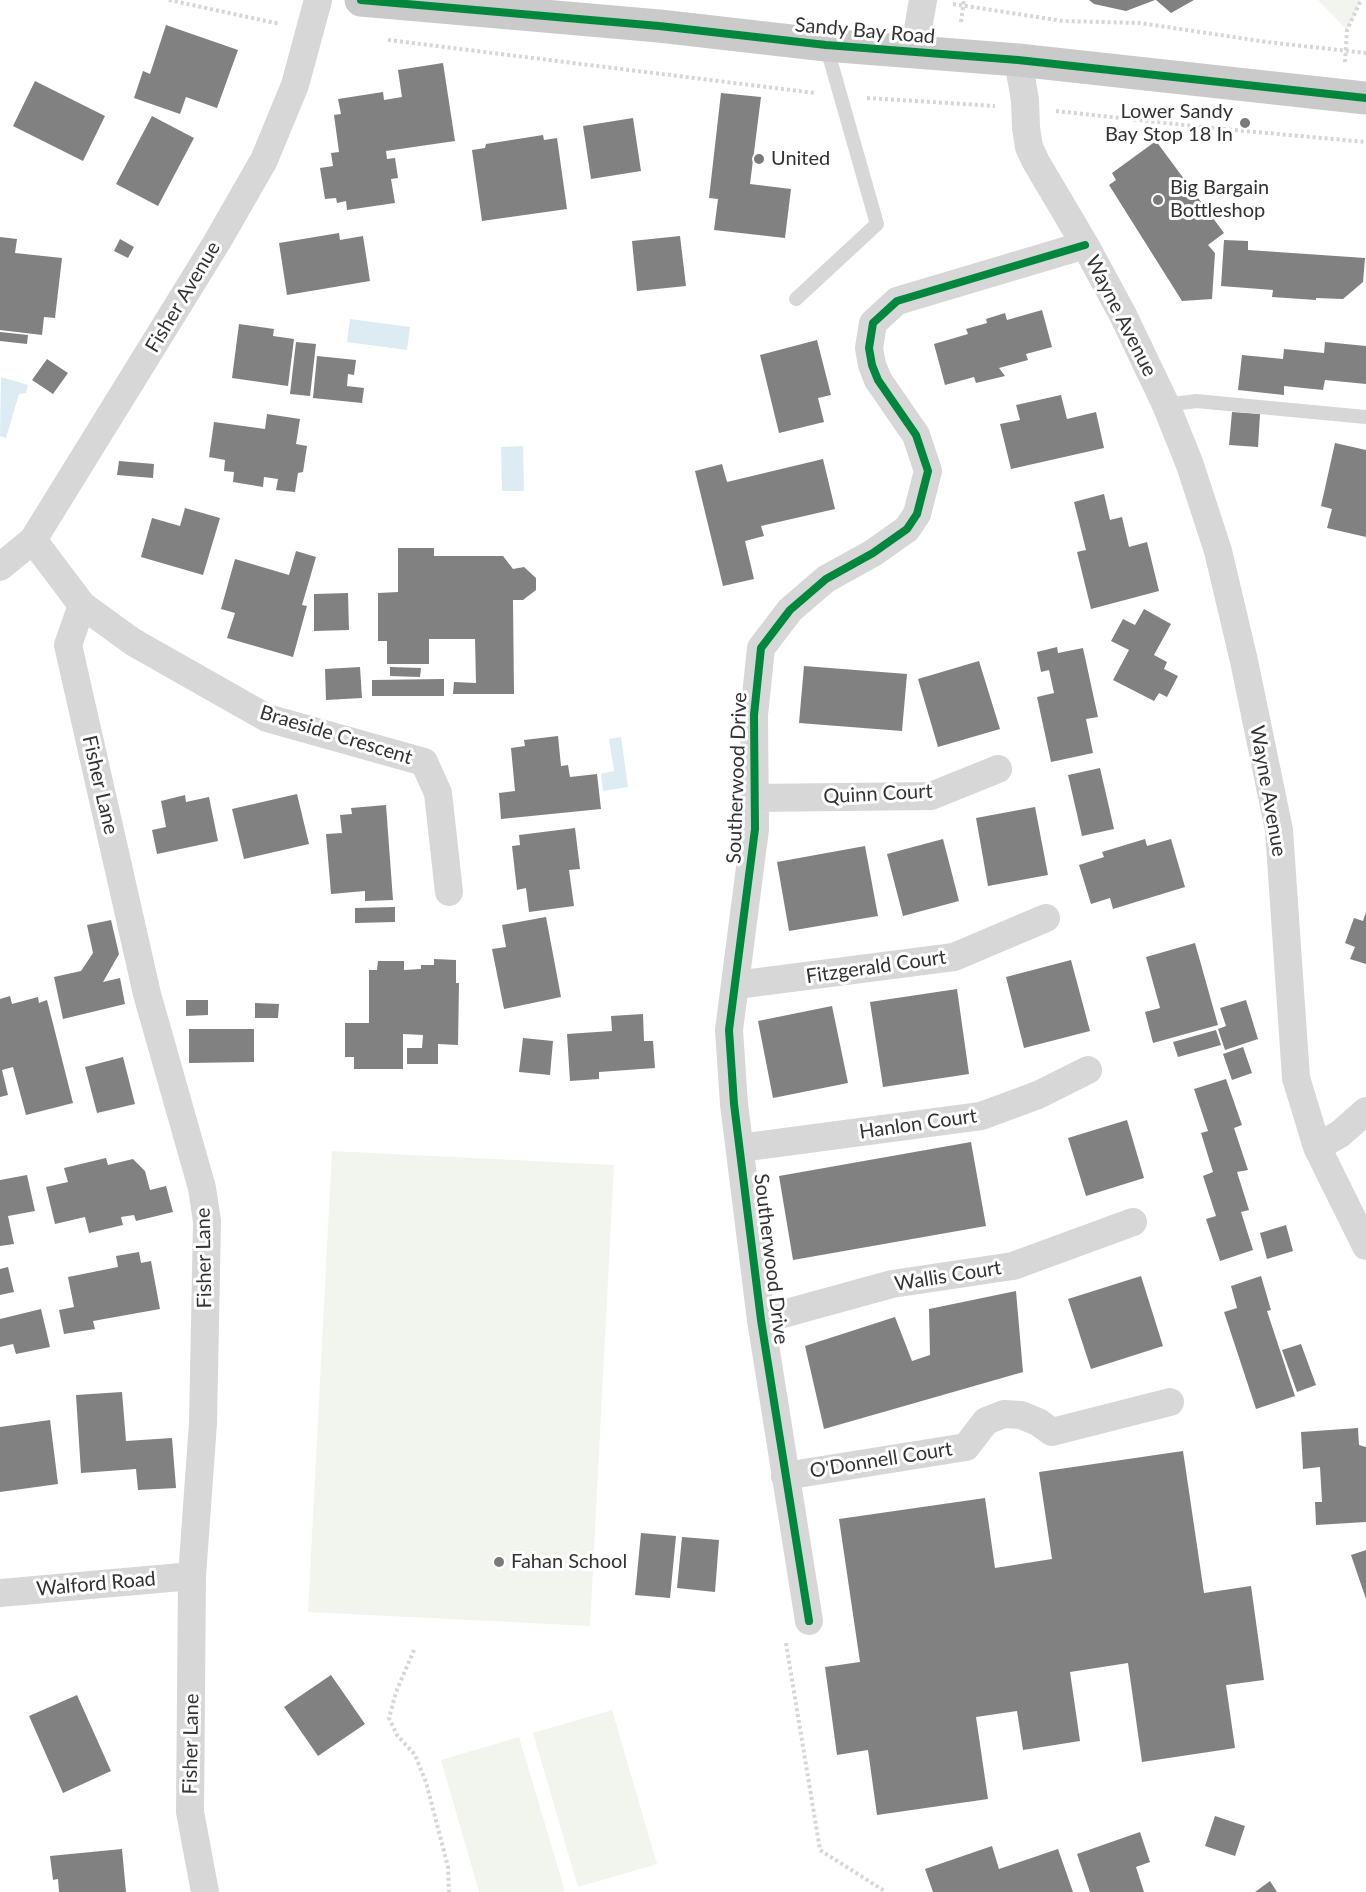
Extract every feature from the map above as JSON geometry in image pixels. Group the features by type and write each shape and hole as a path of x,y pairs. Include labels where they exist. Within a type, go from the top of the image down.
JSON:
{"main road":[{"name":"Sandy Bay Road","path":"361,0 410,2 659,26 826,45 1018,60 1354,97"}],"street":[{"name":"Fisher Avenue","path":"0,567 33,540 264,160 295,85 318,0"},
{"path":"914,52 934,2"},
{"name":"Wayne Avenue","path":"1018,60 1029,147 1123,315 1166,405 1190,465 1218,551 1244,661 1279,830 1296,1078 1317,1147 1366,1246"},
{"name":"Southerwood Drive","path":"797,1628 785,1476 761,1320 734,1104 729,1030 755,829 754,715 760,648 790,610 826,579 873,554 908,529 917,514 924,494 928,471 916,435 878,380 872,365 869,348 873,322 897,301 1085,245"},
{"name":"Braeside Crescent","path":"33,540 82,605 133,642 267,718 424,762 438,792 449,892"},
{"name":"Fisher Lane","path":"82,605 68,645 147,994 202,1188 207,1221 203,1423 192,1576 190,1812 206,1892"},
{"name":"Quinn Court","path":"754,798 930,796 998,769"},
{"name":"Fitzgerald Court","path":"736,985 954,957 1046,918"},
{"name":"Hanlon Court","path":"740,1148 981,1116 1038,1095 1088,1070"},
{"path":"1317,1147 1340,1134 1366,1112"},
{"name":"Wallis Court","path":"761,1320 892,1284 1013,1266 1133,1222"},
{"name":"O'Donnell Court","path":"785,1476 966,1447 986,1421 1004,1414 1021,1415 1038,1422 1052,1432 1170,1402"},
{"name":"Walford Road","path":"0,1593 192,1576"}],"lane":[{"path":"796,299 877,224 826,45"},
{"path":"1166,405 1196,401 1366,417"}],"path":[{"path":"169,0 310,30"},
{"path":"1354,97 1346,50 1347,30 1361,0"},
{"path":"934,2 1063,21 1140,23 1267,42 1366,53"},
{"path":"380,39 841,96 1025,108 1366,142"},
{"path":"797,1628 820,1850 886,1892"},
{"path":"414,1650 396,1692 389,1718 398,1735 415,1755 426,1782 448,1867 449,1892"}],"shaded area":[{"path":"1318,0 1361,0 1347,30"},
{"path":"350,319 410,327 407,350 347,342"},
{"path":"1,377 28,385 26,393 19,394 6,438 0,436"},
{"path":"523,446 524,491 502,491 501,447"},
{"path":"621,737 628,787 603,791 601,774 614,771 609,739"},
{"path":"332,1151 614,1165 590,1626 308,1612"},
{"path":"612,1710 657,1864 578,1887 533,1733"},
{"path":"519,1737 565,1891 479,1892 441,1760"}],"building":[{"path":"1089,0 1155,0 1126,11 1094,4"},
{"path":"1156,0 1194,0 1171,13"},
{"path":"166,25 238,50 217,108 186,97 180,114 134,98 143,71 150,74"},
{"path":"443,63 455,141 386,151 387,159 395,158 398,178 391,179 395,203 347,210 346,201 337,203 336,198 325,199 320,168 333,166 331,153 339,152 334,115 341,114 338,99 383,92 384,100 402,97 398,70"},
{"path":"35,81 105,116 83,161 13,126"},
{"path":"721,93 761,97 750,184 791,189 785,238 714,230 718,199 709,198"},
{"path":"152,116 194,138 158,206 116,184"},
{"path":"633,118 641,171 591,179 583,126"},
{"path":"543,135 544,140 557,138 567,209 482,221 472,150 485,148 486,144"},
{"path":"1156,141 1224,233 1208,245 1215,253 1212,299 1182,301 1109,185 1116,180 1112,173"},
{"path":"339,233 340,240 363,236 370,281 287,295 279,243"},
{"path":"680,236 686,286 637,291 632,241"},
{"path":"0,237 17,239 15,253 62,258 55,318 44,317 42,335 0,330"},
{"path":"120,239 134,247 128,258 114,251"},
{"path":"1224,240 1248,241 1248,250 1365,258 1363,282 1343,299 1316,298 1316,300 1272,297 1273,290 1221,286"},
{"path":"1042,310 1052,347 1026,354 1028,360 999,368 1005,376 976,383 974,377 945,385 934,344 968,334 966,329 987,323 986,319 1005,313 1007,320"},
{"path":"239,324 274,329 273,336 294,339 288,386 232,378"},
{"path":"0,332 28,335 27,344 0,341"},
{"path":"817,340 831,395 818,398 824,422 779,433 760,355"},
{"path":"296,342 316,344 310,396 290,394"},
{"path":"1325,342 1366,346 1366,384 1325,380 1323,390 1284,386 1284,395 1238,390 1242,355 1283,359 1284,349 1324,353"},
{"path":"317,356 356,360 354,375 348,374 347,386 364,388 362,403 313,398"},
{"path":"47,359 68,373 53,394 32,380"},
{"path":"1061,395 1067,419 1096,412 1104,448 1011,469 1000,424 1020,420 1016,405"},
{"path":"1232,412 1260,414 1258,447 1229,445"},
{"path":"267,414 300,419 296,444 307,446 303,472 298,473 295,492 276,490 278,479 264,477 263,487 233,482 234,472 224,471 225,460 209,457 214,422 265,429"},
{"path":"1335,443 1366,450 1366,537 1327,528 1332,509 1321,506"},
{"path":"823,459 835,509 761,526 764,536 745,541 754,579 723,586 695,471 722,464 727,482"},
{"path":"119,461 154,464 153,478 117,475"},
{"path":"1104,494 1110,520 1122,517 1129,547 1147,542 1159,591 1091,609 1077,552 1086,550 1074,502"},
{"path":"185,508 220,518 203,575 141,557 152,518 180,526"},
{"path":"398,548 434,548 434,556 503,556 513,569 524,567 536,578 536,590 523,600 513,600 514,694 453,694 454,682 476,683 475,639 429,639 429,664 387,664 387,641 378,641 378,593 398,592"},
{"path":"296,551 316,557 302,605 307,606 293,657 227,638 235,613 221,609 235,559 289,575"},
{"path":"348,593 349,630 314,631 314,594"},
{"path":"1144,609 1171,624 1154,655 1167,662 1164,669 1178,676 1167,697 1159,693 1154,701 1113,680 1129,650 1111,641 1123,619 1135,625"},
{"path":"1057,647 1058,653 1083,648 1098,717 1086,719 1093,753 1051,762 1037,697 1054,693 1049,670 1041,672 1037,652"},
{"path":"979,661 1000,729 938,747 918,679"},
{"path":"804,666 907,674 902,731 799,723"},
{"path":"360,667 362,698 326,700 325,669"},
{"path":"390,667 421,668 420,677 390,676"},
{"path":"444,679 444,696 372,696 372,680"},
{"path":"558,736 561,766 568,765 570,777 597,774 601,809 501,819 499,793 515,791 511,748 525,746 524,740"},
{"path":"1100,768 1114,829 1082,836 1068,775"},
{"path":"297,794 309,844 244,859 232,809"},
{"path":"185,795 186,802 209,797 218,841 157,854 152,830 166,827 161,801"},
{"path":"386,805 393,900 365,901 365,891 331,894 326,834 342,833 340,815 352,814 351,808"},
{"path":"1035,807 1048,875 988,886 976,818"},
{"path":"575,828 580,869 569,870 574,906 529,912 526,888 517,890 512,846 520,845 519,835"},
{"path":"943,839 959,901 903,916 887,854"},
{"path":"1145,839 1147,846 1171,839 1185,887 1113,909 1110,898 1091,904 1079,865 1104,857 1102,852"},
{"path":"865,846 878,916 789,931 777,862"},
{"path":"395,907 395,922 355,923 355,908"},
{"path":"1366,912 1366,964 1350,959 1355,947 1345,943 1354,918 1363,921"},
{"path":"546,917 561,997 504,1009 492,949 506,947 502,925"},
{"path":"111,920 119,954 103,982 120,978 125,1004 63,1019 54,977 81,971 93,953 87,925"},
{"path":"1195,943 1218,1025 1153,1043 1145,1012 1160,1008 1146,957"},
{"path":"434,959 456,960 456,983 459,983 458,1045 438,1044 438,1064 407,1064 407,1048 422,1048 423,1035 403,1034 403,1069 354,1069 354,1057 345,1057 345,1023 369,1023 369,970 377,970 378,961 404,961 404,970 421,969 421,965 434,965"},
{"path":"1071,960 1090,1031 1024,1048 1006,977"},
{"path":"957,989 969,1074 883,1087 870,1002"},
{"path":"10,996 12,1004 38,997 39,1003 47,1000 73,1103 26,1115 13,1067 2,1070 8,1095 0,1097 0,999"},
{"path":"186,1000 208,1000 208,1015 186,1016"},
{"path":"1246,1000 1258,1039 1225,1050 1218,1029 1226,1026 1220,1008"},
{"path":"255,1003 279,1004 278,1018 255,1018"},
{"path":"832,1006 848,1083 773,1098 758,1021"},
{"path":"643,1014 644,1041 653,1041 655,1068 599,1072 599,1079 570,1081 567,1034 612,1031 611,1016"},
{"path":"189,1029 254,1029 254,1062 189,1063"},
{"path":"1216,1030 1221,1045 1178,1057 1173,1042"},
{"path":"523,1038 553,1041 550,1075 519,1072"},
{"path":"1243,1047 1252,1073 1232,1080 1223,1054"},
{"path":"123,1057 135,1104 97,1113 85,1067"},
{"path":"1226,1079 1242,1125 1234,1128 1248,1170 1237,1172 1249,1210 1241,1212 1253,1250 1220,1261 1206,1219 1216,1216 1203,1176 1213,1172 1201,1133 1208,1131 1194,1089"},
{"path":"1127,1120 1144,1178 1086,1196 1068,1138"},
{"path":"971,1142 986,1226 793,1260 779,1176"},
{"path":"106,1158 108,1165 133,1159 145,1171 150,1190 166,1186 173,1212 136,1221 134,1215 121,1217 123,1225 89,1233 85,1217 55,1224 46,1187 68,1182 64,1168"},
{"path":"27,1175 35,1211 8,1216 14,1244 0,1246 0,1180"},
{"path":"1286,1225 1293,1251 1267,1259 1260,1233"},
{"path":"139,1252 141,1263 151,1261 160,1309 93,1321 95,1329 64,1334 59,1310 74,1307 68,1277 118,1267 116,1256"},
{"path":"8,1267 14,1292 0,1295 0,1269"},
{"path":"1141,1276 1163,1346 1091,1369 1068,1299"},
{"path":"1261,1276 1271,1310 1267,1311 1295,1396 1256,1409 1224,1312 1237,1308 1231,1286"},
{"path":"1016,1291 1023,1372 824,1429 805,1346 895,1317 912,1361 930,1355 929,1309"},
{"path":"41,1309 50,1347 16,1354 13,1344 0,1347 0,1319"},
{"path":"1301,1344 1316,1385 1297,1392 1282,1350"},
{"path":"122,1392 126,1441 172,1438 176,1488 138,1490 136,1469 81,1473 76,1395"},
{"path":"50,1420 58,1484 0,1492 0,1427"},
{"path":"1358,1428 1359,1445 1366,1447 1366,1522 1316,1525 1315,1502 1322,1502 1320,1467 1303,1469 1301,1432"},
{"path":"1183,1451 1204,1593 1251,1586 1264,1680 1226,1685 1235,1748 1142,1762 1128,1663 1070,1672 1080,1741 1023,1750 1017,1711 976,1717 988,1799 877,1815 868,1750 837,1755 825,1667 860,1662 839,1519 985,1498 995,1568 1052,1559 1039,1472"},
{"path":"641,1533 676,1536 670,1598 635,1595"},
{"path":"682,1537 719,1540 715,1592 677,1588"},
{"path":"1366,1550 1366,1599 1351,1555"},
{"path":"331,1675 365,1724 318,1756 284,1707"},
{"path":"77,1695 111,1771 63,1793 29,1716"},
{"path":"1215,1816 1245,1826 1235,1856 1205,1846"},
{"path":"1140,1832 1150,1862 1136,1867 1144,1892 1090,1892 1077,1854"},
{"path":"992,1846 999,1869 1058,1849 1073,1892 933,1892 925,1869"},
{"path":"122,1849 126,1892 59,1892 58,1879 53,1880 50,1856"},
{"path":"1270,1881 1277,1892 1255,1892"}],"cycle path":[{"path":"361,0 659,26 826,45 1018,60 1366,98"},
{"path":"809,1621 761,1320 734,1104 729,1030 755,829 754,715 761,648 790,610 826,579 873,553 907,529 917,514 928,471 916,435 878,380 872,365 869,348 873,323 897,301 1085,245"}],"place":[{"name":"Lower Sandy Bay Stop 18 In","path":"1245,123"},
{"name":"United","path":"759,159"},
{"name":"Big Bargain Bottleshop","path":"1158,200"},
{"name":"Fahan School","path":"499,1562"}]}
